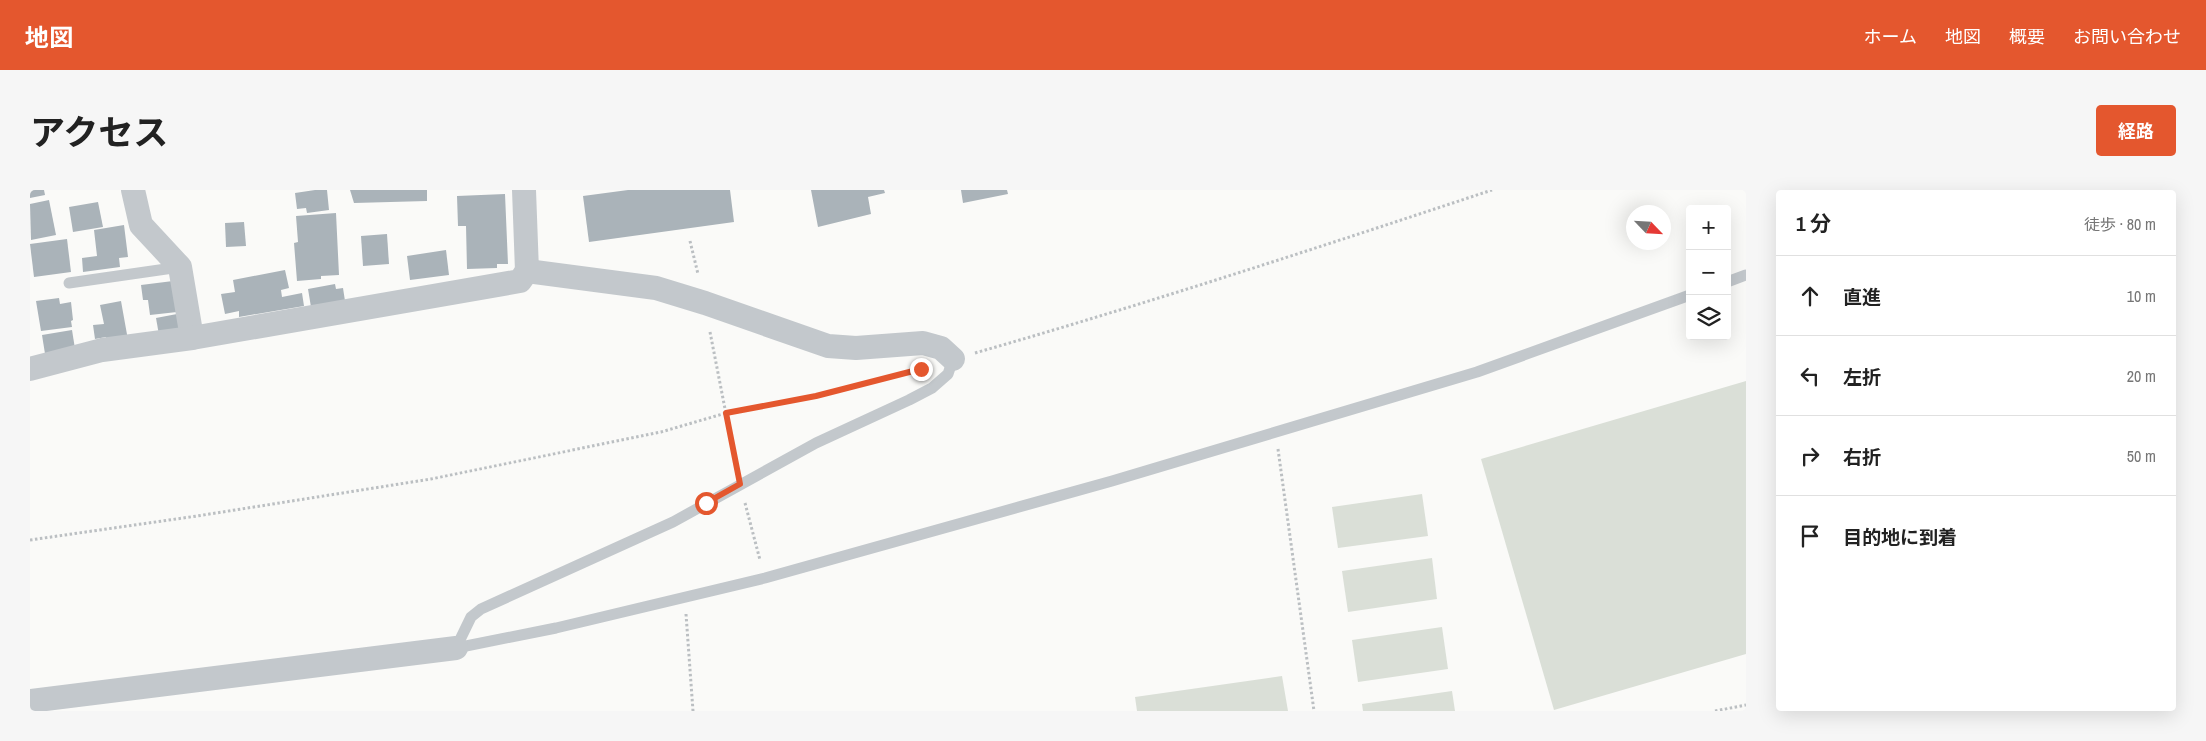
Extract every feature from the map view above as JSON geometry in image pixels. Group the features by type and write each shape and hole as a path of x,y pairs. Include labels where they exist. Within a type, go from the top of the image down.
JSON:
{"street":[{"path":"133,190 141,224 180,267 192,338"},
{"path":"30,369 102,350 192,338 520,280 526,271 524,190"},
{"path":"526,271 656,288 828,346 856,348 923,343 941,348 953,359"},
{"path":"30,701 456,648"}],"lane":[{"path":"69,283 180,267"},
{"path":"1731,281 1746,275"},
{"path":"456,648 556,628 765,578 1276,433 1476,372 1686,296"},
{"path":"456,648 471,617 481,609 673,522 816,443 932,388 948,374 953,359"}],"path":[{"path":"30,540 197,516 431,478 661,432 726,413 825,394 889,379 1192,288 1347,239 1492,190"},
{"path":"690,241 705,303 740,484 765,578"},
{"path":"1276,433 1314,711"},
{"path":"685,598 693,711"},
{"path":"1716,711 1746,705"}],"shaded area":[{"path":"1746,381 1746,654 1554,710 1481,459"},
{"path":"1422,494 1428,536 1338,548 1332,507"},
{"path":"1432,558 1437,599 1348,612 1342,571"},
{"path":"1442,627 1448,669 1358,682 1352,640"},
{"path":"1282,676 1288,711 1137,711 1135,697"},
{"path":"1452,691 1455,711 1363,711 1362,704"}],"building":[{"path":"30,190 44,190 45,195 30,198"},
{"path":"327,190 329,210 307,213 306,208 297,209 295,193"},
{"path":"350,190 427,190 427,201 354,203"},
{"path":"628,190 730,190 734,222 589,242 583,196"},
{"path":"811,190 884,190 885,193 868,197 871,214 818,227"},
{"path":"961,190 1007,190 1008,194 963,203"},
{"path":"505,194 508,264 497,264 497,268 467,269 466,226 458,226 457,196"},
{"path":"49,200 56,235 31,240 30,204"},
{"path":"98,202 103,227 73,232 69,207"},
{"path":"336,213 339,275 321,276 321,279 297,281 294,243 298,242 296,216"},
{"path":"244,222 246,246 226,247 225,223"},
{"path":"124,225 128,257 119,258 120,267 83,272 82,258 97,256 94,230"},
{"path":"387,234 389,264 363,266 361,236"},
{"path":"67,239 71,272 34,277 30,244"},
{"path":"446,250 449,275 410,280 407,256"},
{"path":"285,270 289,288 281,290 282,297 302,293 304,306 239,317 239,311 225,314 221,294 235,292 233,280"},
{"path":"173,281 177,312 150,315 148,300 143,300 141,285"},
{"path":"335,284 336,289 343,288 345,301 311,307 308,289"},
{"path":"59,298 60,304 71,302 72,327 41,331 36,301"},
{"path":"121,301 128,340 107,343 106,337 95,339 93,325 104,324 100,305"},
{"path":"177,314 180,330 159,335 156,318"},
{"path":"72,330 76,355 46,360 42,335"}],"route":[{"path":"706,503 740,484 726,413 816,396 889,379 921,369"}]}
